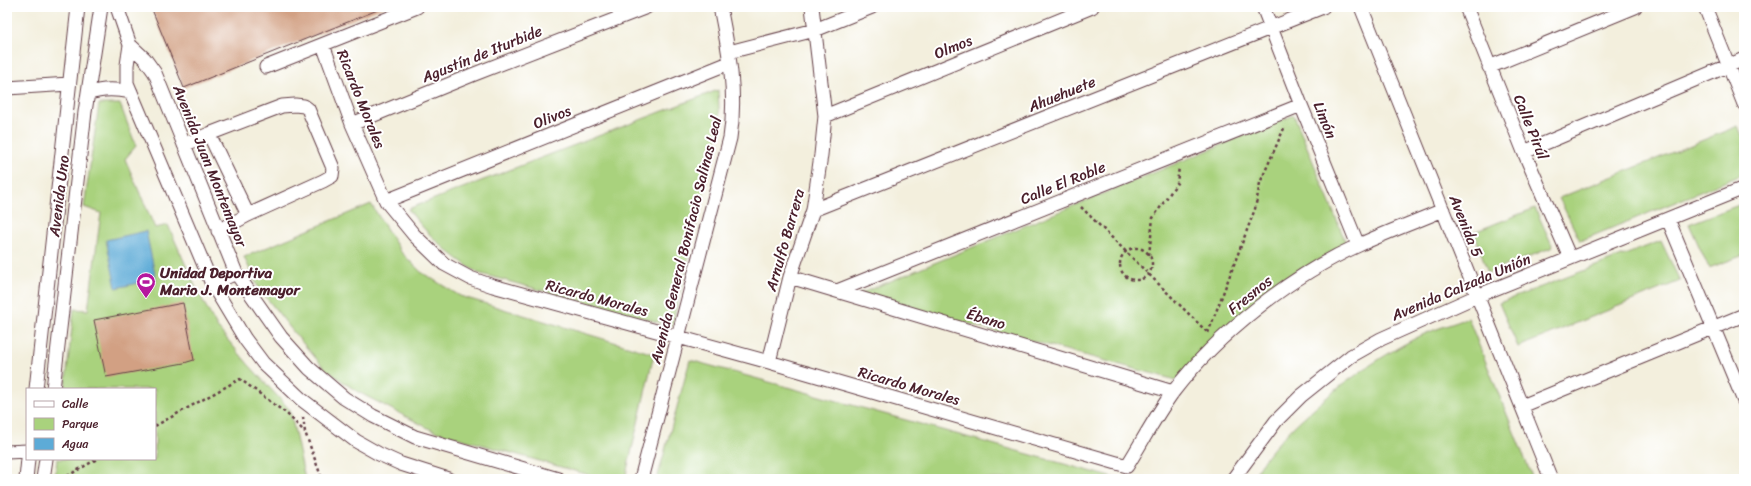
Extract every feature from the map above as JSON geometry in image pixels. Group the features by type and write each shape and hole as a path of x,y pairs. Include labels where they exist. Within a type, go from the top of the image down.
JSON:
{"street":[{"name":"Avenida Uno","path":"36,388 78,7"},
{"name":"Avenida Uno","path":"53,388 88,94 101,7"},
{"name":"Avenida Juan Montemayor","path":"118,7 130,45 127,65 127,83 130,92 212,284 245,339 263,363 301,398 356,441 401,464 448,479"},
{"path":"266,67 417,7"},
{"name":"Agustín de Iturbide","path":"352,124 472,75 648,7"},
{"name":"Avenida General Bonifacio Salinas Leal","path":"641,479 679,338 730,138 734,116 734,97 729,58 720,7"},
{"name":"Arnulfo Barrera","path":"769,362 790,277 813,210 825,116 816,30 812,7"},
{"name":"Olivos","path":"386,201 729,58 816,30 872,7"},
{"name":"Olmos","path":"825,116 1092,7"},
{"name":"Limón","path":"1263,7 1272,28 1297,106 1358,245"},
{"name":"Ahuehuete","path":"813,210 1323,7"},
{"name":"Avenida 5","path":"1361,7 1551,479"},
{"name":"Calle Pirúl","path":"1466,7 1524,152 1570,258"},
{"path":"1489,67 1635,7"},
{"path":"1705,7 1744,104"},
{"name":"Avenida Juan Montemayor","path":"130,45 155,73 236,273 291,348 324,382 344,398 373,416 415,438 518,474 558,479"},
{"name":"Ricardo Morales","path":"323,45 352,124 386,201 424,245 444,264 454,271 493,286 769,362 1127,466"},
{"path":"1524,152 1744,59"},
{"path":"7,88 69,84"},
{"path":"88,94 98,90 118,90 130,92"},
{"path":"184,145 282,106 304,106 308,109 333,168 332,176 323,181 248,215 218,231"},
{"name":"Calle El Roble","path":"837,291 1297,106"},
{"path":"209,134 248,215"},
{"name":"Avenida Calzada Unión","path":"1233,479 1276,421 1301,396 1351,356 1381,339 1477,296 1744,188"},
{"name":"Fresnos","path":"1127,466 1173,392 1200,361 1255,310 1287,286 1324,263 1358,245 1443,210"},
{"path":"1668,219 1744,401"},
{"path":"212,284 236,273"},
{"name":"Ébano","path":"790,277 1173,392"},
{"path":"1522,406 1744,315"},
{"path":"7,452 26,451"},
{"path":"26,479 28,460"},
{"path":"43,479 46,460"}],"path":[{"path":"1208,333 1255,209 1260,183 1297,106"},
{"path":"1149,255 1140,248 1134,248 1126,251 1121,258 1120,263 1123,274 1132,280 1138,281 1149,274 1152,265 1149,255 1153,218 1179,178 1178,154"},
{"path":"1071,197 1219,343"},
{"path":"156,425 240,379 287,414 305,432 322,479"},
{"path":"62,479 95,460"}],"green space":[{"path":"718,90 720,123 672,326 478,273 440,244 408,209"},
{"name":"Unidad Deportiva Mario J. Montemayor","path":"99,104 120,104 136,146 125,159 155,228 168,225 196,288 217,327 290,410 305,479 55,479 57,460 156,460 156,388 65,388 74,309 88,310 101,213 84,207"},
{"path":"1294,115 1346,243 1291,277 1176,380 859,294"},
{"path":"1738,126 1744,140 1744,174 1580,241 1559,198"},
{"path":"1744,203 1744,255 1709,268 1689,224"},
{"path":"371,204 401,252 421,272 460,296 654,354 625,479 603,479 434,431 358,392 326,370 258,287 244,257"},
{"path":"1535,208 1553,247 1488,273 1474,232"},
{"path":"1661,241 1680,281 1518,347 1499,303"},
{"path":"1468,318 1533,479 1252,479 1265,459 1299,421 1338,388 1381,358 1422,335"},
{"path":"690,360 1118,479 657,479"}],"water":[{"path":"146,231 156,279 116,288 106,240"}],"building":[{"path":"151,7 385,7 184,88"},
{"path":"183,303 194,360 106,377 94,320"}],"place":[{"name":"Unidad Deportiva Mario J. Montemayor","path":"146,299"}]}
